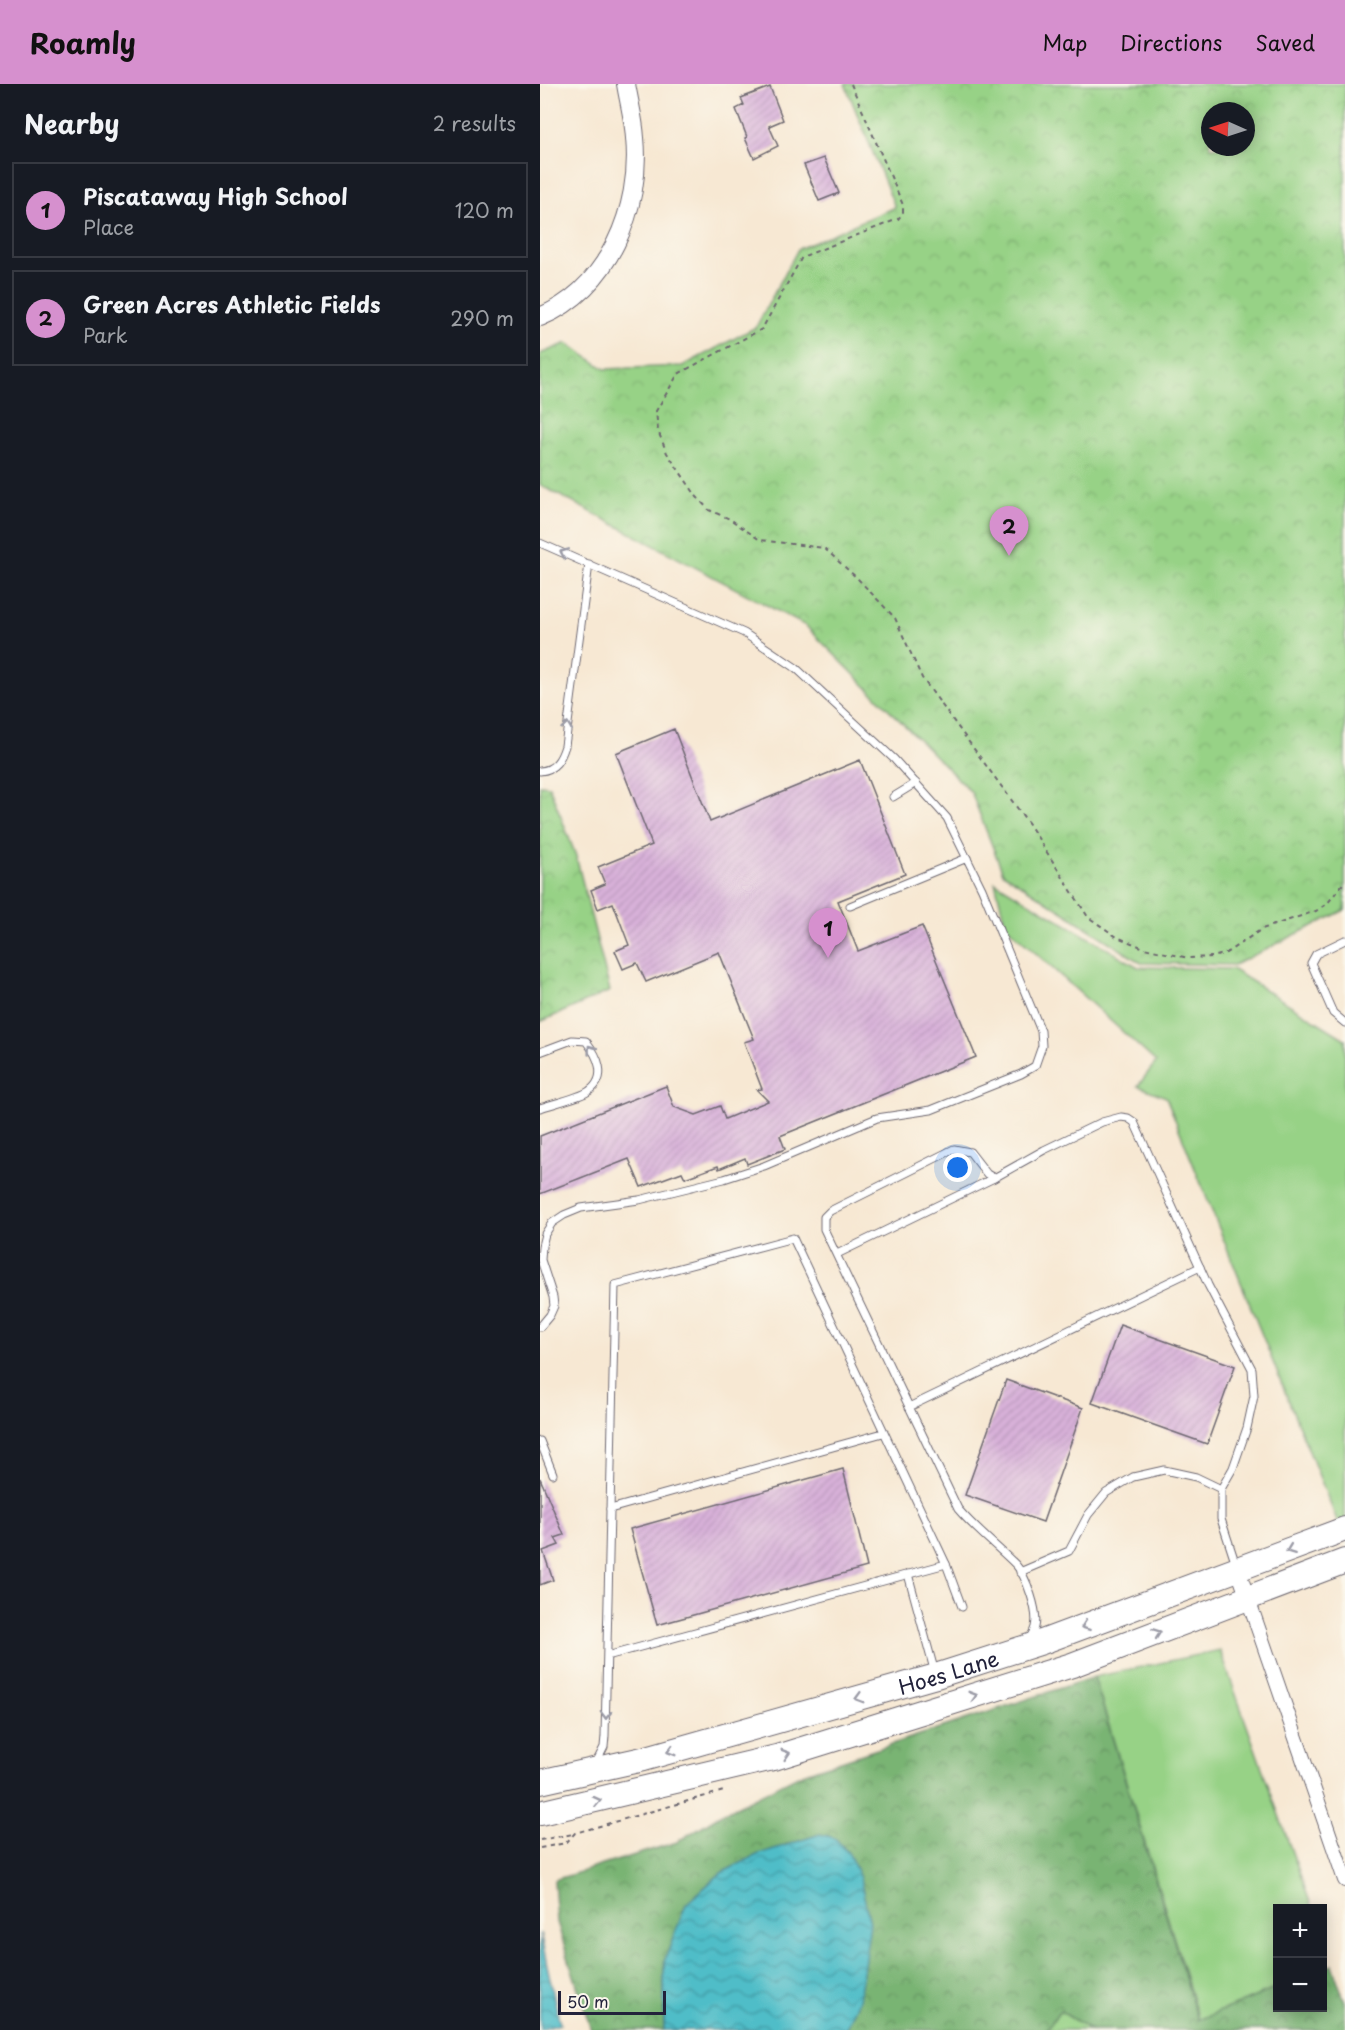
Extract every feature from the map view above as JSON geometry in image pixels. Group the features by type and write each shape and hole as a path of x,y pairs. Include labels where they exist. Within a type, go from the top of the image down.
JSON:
{"highway":[{"name":"Hoes Lane","path":"540,1782 643,1759 936,1676 1024,1648 1345,1529"},
{"name":"Hoes Lane","path":"540,1813 777,1757 1072,1665 1345,1562"}],"street":[{"path":"540,317 566,303 584,288 611,252 622,228 631,201 636,139 626,84"},
{"path":"1238,1570 1345,1880"}],"lane":[{"path":"540,543 744,633 796,668 894,759 947,818 982,889 1041,1031 1041,1046 1035,1066 1021,1074 931,1110 877,1118 764,1166 724,1179 639,1200 581,1208 564,1215 552,1223 545,1234 542,1246 541,1260 554,1306 550,1316 540,1327"},
{"path":"540,771 551,769 557,763 562,757 565,746 589,564"},
{"path":"893,797 916,783"},
{"path":"850,906 967,858"},
{"path":"1345,940 1316,954 1311,963 1333,1013 1345,1023"},
{"path":"540,1052 572,1040 586,1041 596,1053 601,1068 598,1080 590,1090 540,1108"},
{"path":"837,1254 994,1178 1044,1150 1102,1122 1121,1117 1134,1122 1200,1267 1252,1369 1254,1396 1247,1428 1233,1468 1221,1489 1221,1519 1238,1570"},
{"path":"994,1178 987,1174 970,1152 954,1149 830,1211 824,1217 825,1229 958,1509 974,1528 1018,1567 1028,1587 1035,1613 1035,1628 1024,1648"},
{"path":"589,1772 604,1747 615,1285 793,1239 946,1564 962,1607"},
{"path":"909,1407 1200,1267"},
{"path":"610,1509 883,1433"},
{"path":"540,1441 553,1474"},
{"path":"1020,1572 1069,1551 1088,1515 1106,1493 1133,1477 1164,1470 1196,1477 1221,1489"},
{"path":"607,1656 946,1564"},
{"path":"908,1574 936,1676"}],"path":[{"path":"851,84 903,205 903,213 898,219 802,258 762,329 678,374 656,411 658,431 667,453 709,510 730,519 760,540 824,548 895,618 922,678 1029,824 1088,917 1117,937 1144,948 1188,958 1213,957 1226,953 1262,929 1316,911 1327,904 1345,881"},
{"path":"540,1840 575,1833"}],"green space":[{"path":"845,84 1345,84 1345,910 1234,965 1141,963 1003,873 971,792 806,626 540,485 540,354 567,343 605,369 683,366 756,327 798,249 895,207"},
{"path":"540,785 549,786 576,856 610,991 540,1022"},
{"path":"995,882 1138,967 1232,969 1345,1039 1345,1520 1338,1523 1166,1097 1138,1086 1156,1062 1006,926"},
{"path":"1220,1650 1311,1904 1273,1904 1273,1990 1199,2020 1094,1677"},
{"path":"1094,1677 1198,2020 1273,1990 1273,2012 1327,2012 1327,1967 1332,1965 1345,2002 1345,2030 1091,2030 1060,2011 1046,2030 846,2030 859,2000 664,1962 664,2030 591,2030 557,1922 554,1880 677,1842 720,1815 802,1774"},
{"path":"1060,2011 1091,2030 1046,2030"}],"water":[{"path":"820,1834 835,1838 849,1854 860,1878 870,1923 859,2000 846,2030 664,2030 664,1962 686,1904 721,1873 759,1854"},
{"path":"540,1933 560,2024 540,2030"}],"building":[{"path":"770,87 783,120 769,126 778,146 754,158 736,109 744,105 741,98"},
{"path":"824,158 839,193 819,201 804,165"},
{"path":"674,729 710,822 860,760 905,874 838,901 858,951 922,926 976,1057 780,1136 785,1149 747,1164 745,1158 719,1169 718,1166 685,1178 682,1172 641,1187 629,1159 540,1194 540,1136 666,1086 674,1107 696,1115 720,1106 725,1119 768,1101 757,1090 762,1089 744,1042 754,1039 719,952 646,982 637,963 623,969 615,951 629,945 613,903 598,909 591,890 605,884 598,867 652,845 616,753"},
{"path":"1120,1325 1235,1366 1207,1444 1092,1403"},
{"path":"1006,1380 1083,1408 1043,1522 965,1495"},
{"path":"843,1469 867,1567 657,1625 630,1529"},
{"path":"540,1478 564,1535 555,1538 559,1545 543,1551 553,1580 540,1585"}],"place":[{"name":"Green Acres Athletic Fields","path":"1009,556"},
{"name":"Piscataway High School","path":"828,958"}]}
